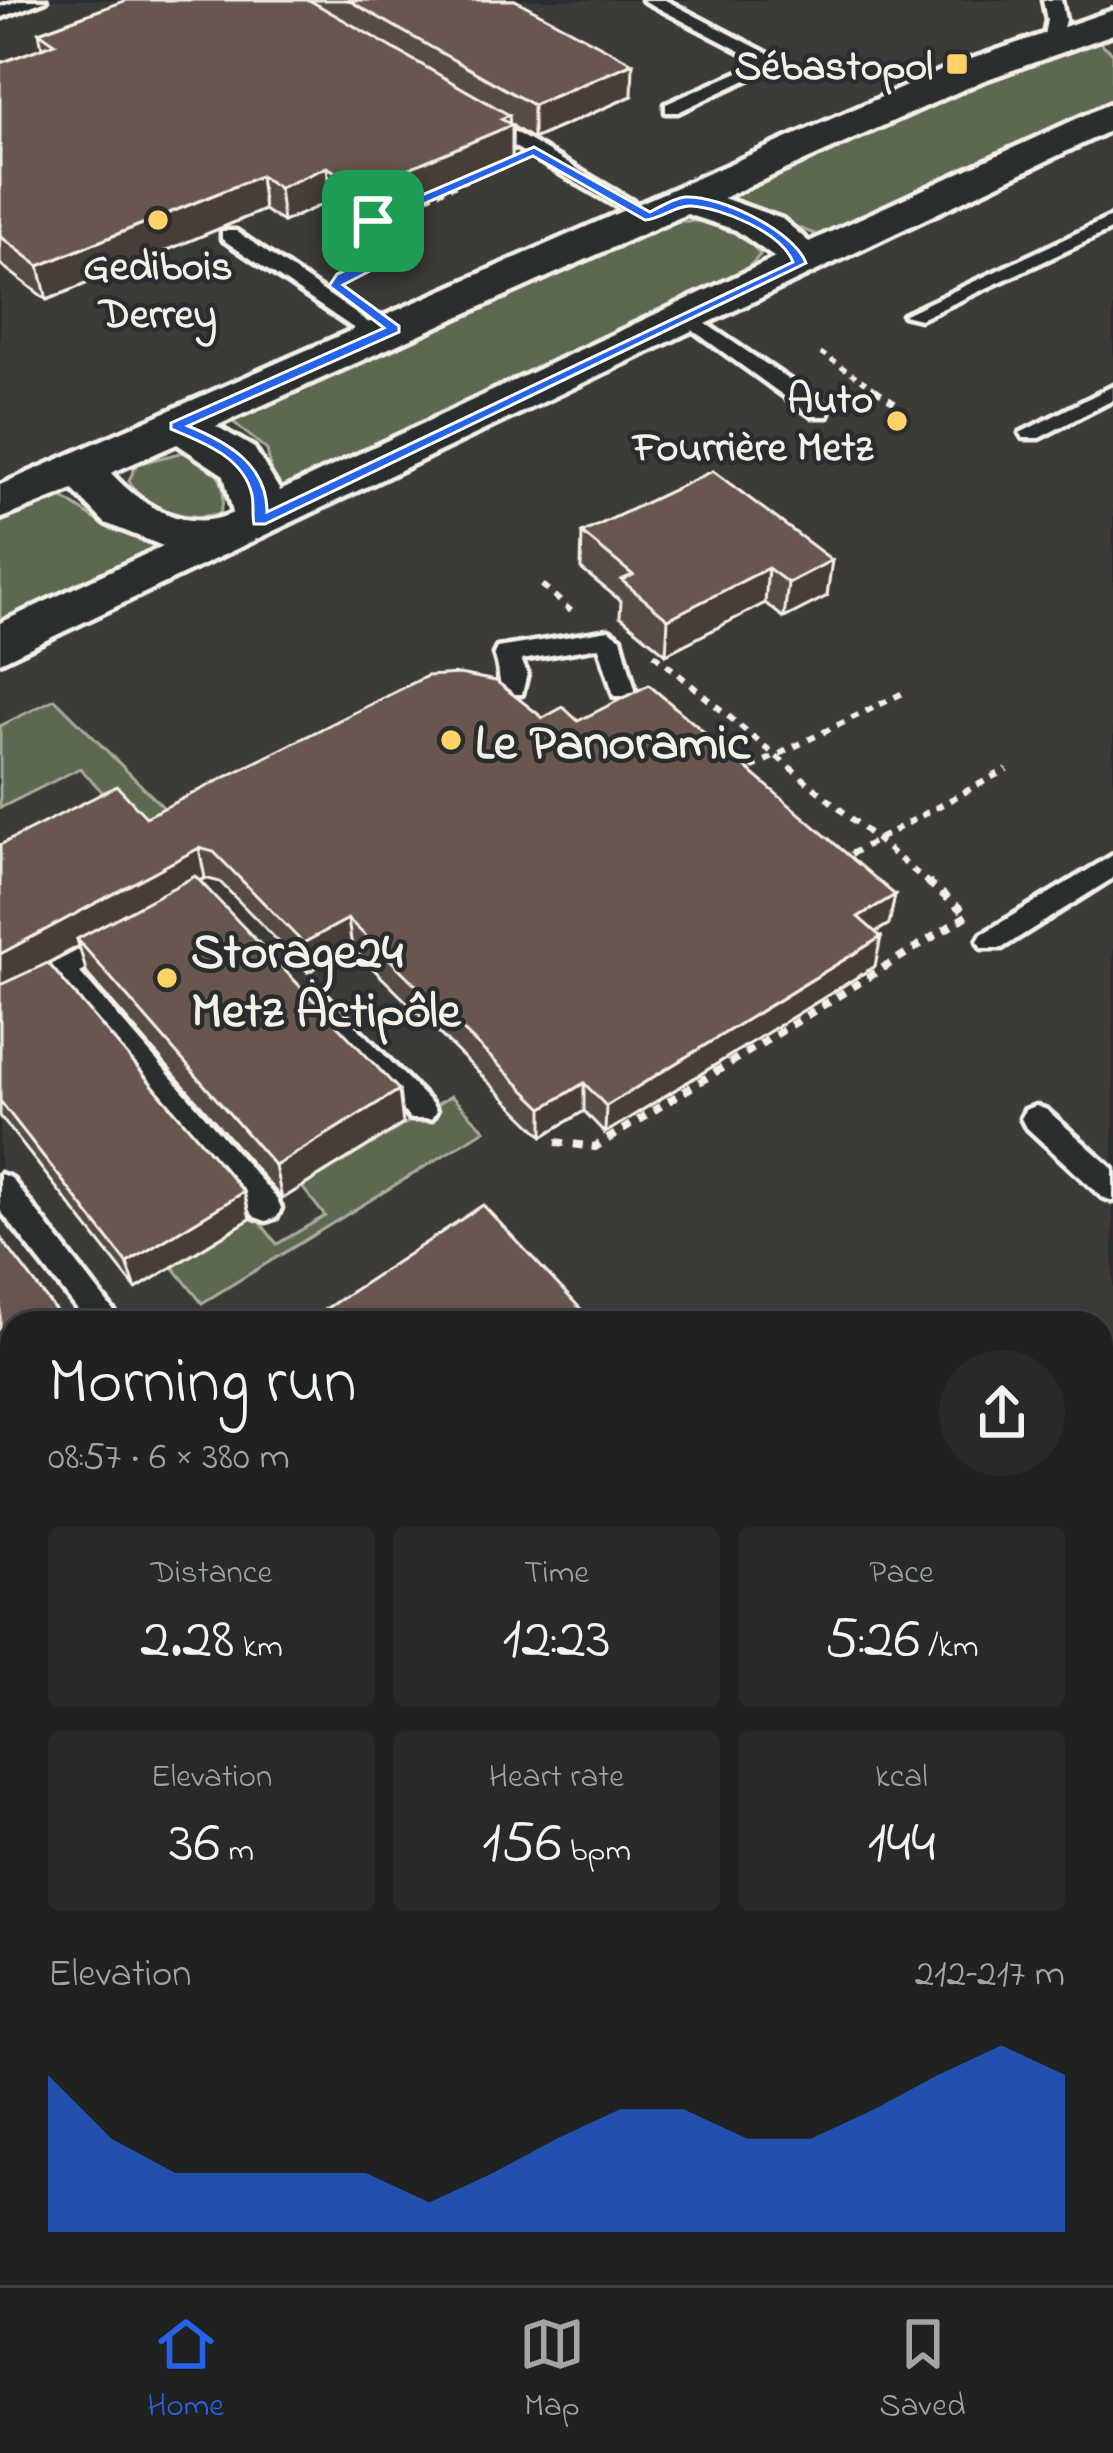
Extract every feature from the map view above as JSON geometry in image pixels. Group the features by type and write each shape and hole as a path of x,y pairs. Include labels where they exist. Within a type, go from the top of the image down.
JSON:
{"main road":[{"path":"0,504 968,73 1052,20 1112,24"},
{"path":"0,644 1113,114"},
{"path":"668,209 724,209 795,250 800,263"},
{"path":"176,426 221,444 249,472 260,495 237,531"},
{"path":"82,467 107,503 136,522 237,531"}],"lane":[{"path":"0,13 37,0"},
{"path":"652,0 775,62 671,108"},
{"path":"453,104 534,151 668,209"},
{"path":"914,315 1113,222"},
{"path":"230,235 386,333"},
{"path":"687,317 820,411"},
{"path":"1031,433 1113,392"},
{"path":"513,688 515,674 506,654 609,638 623,690"},
{"path":"992,941 1113,865"},
{"path":"0,1004 145,926"},
{"path":"62,970 266,1208"},
{"path":"289,976 421,1111"},
{"path":"1036,1118 1113,1188"},
{"path":"0,1186 98,1311"}],"path":[{"path":"386,333 336,286 342,277 412,246 372,221 534,151"},
{"path":"821,353 900,406"},
{"path":"542,585 571,611"},
{"path":"554,620 584,605"},
{"path":"556,1142 595,1147 968,915 639,642"},
{"path":"751,768 907,691"},
{"path":"851,854 1007,769"}],"shaded area":[{"path":"0,0 1113,0 1113,54 0,604"},
{"path":"1113,64 1113,1311 0,1311 0,643"}],"green space":[{"path":"1092,36 1113,53 1113,100 822,237 742,206 728,193 1014,65"},
{"path":"664,221 729,228 760,255 740,276 294,489 281,488 273,479 267,450 227,417"},
{"path":"183,452 217,475 223,491 220,513 196,516 168,511 144,499 129,480 137,464"},
{"path":"57,494 110,529 158,541 163,548 0,625 0,521"},
{"path":"55,699 216,860 182,877 80,768 0,808 0,726"},
{"path":"451,1096 485,1130 202,1303 173,1267 255,1216 277,1244 325,1216 302,1187"}],"building":[{"path":"127,0 309,0 509,115 501,119 512,125 362,188 327,167 279,188 260,176 39,266 0,236 0,63 55,43 39,32"},
{"path":"348,0 515,0 633,63 533,105"},
{"path":"713,471 832,560 788,583 768,568 668,619 621,580 633,575 582,533"},
{"path":"459,674 496,681 543,718 563,707 578,721 649,685 895,895 858,917 881,937 606,1106 584,1083 543,1108 348,919 303,943 214,852 199,848 0,954 0,845 117,786 146,817 427,676"},
{"path":"195,876 399,1090 275,1166 77,939"},
{"path":"48,963 244,1192 127,1263 0,1101 0,985"},
{"path":"483,1205 583,1311 322,1311"},
{"path":"0,1237 56,1311 0,1311"}],"place":[{"name":"Sébastopol","path":"957,64"},
{"name":"Gedibois Derrey","path":"158,220"},
{"name":"Auto Fourrière Metz","path":"897,421"},
{"name":"Le Panoramic","path":"451,740"},
{"name":"Storage24 Metz Actipôle","path":"167,978"}],"route":[{"path":"534,151 650,217 686,201 724,209 795,250 800,263 260,521 260,495 249,472 221,444 176,426 394,329 336,286 342,277 412,246 373,221 534,151"}]}
